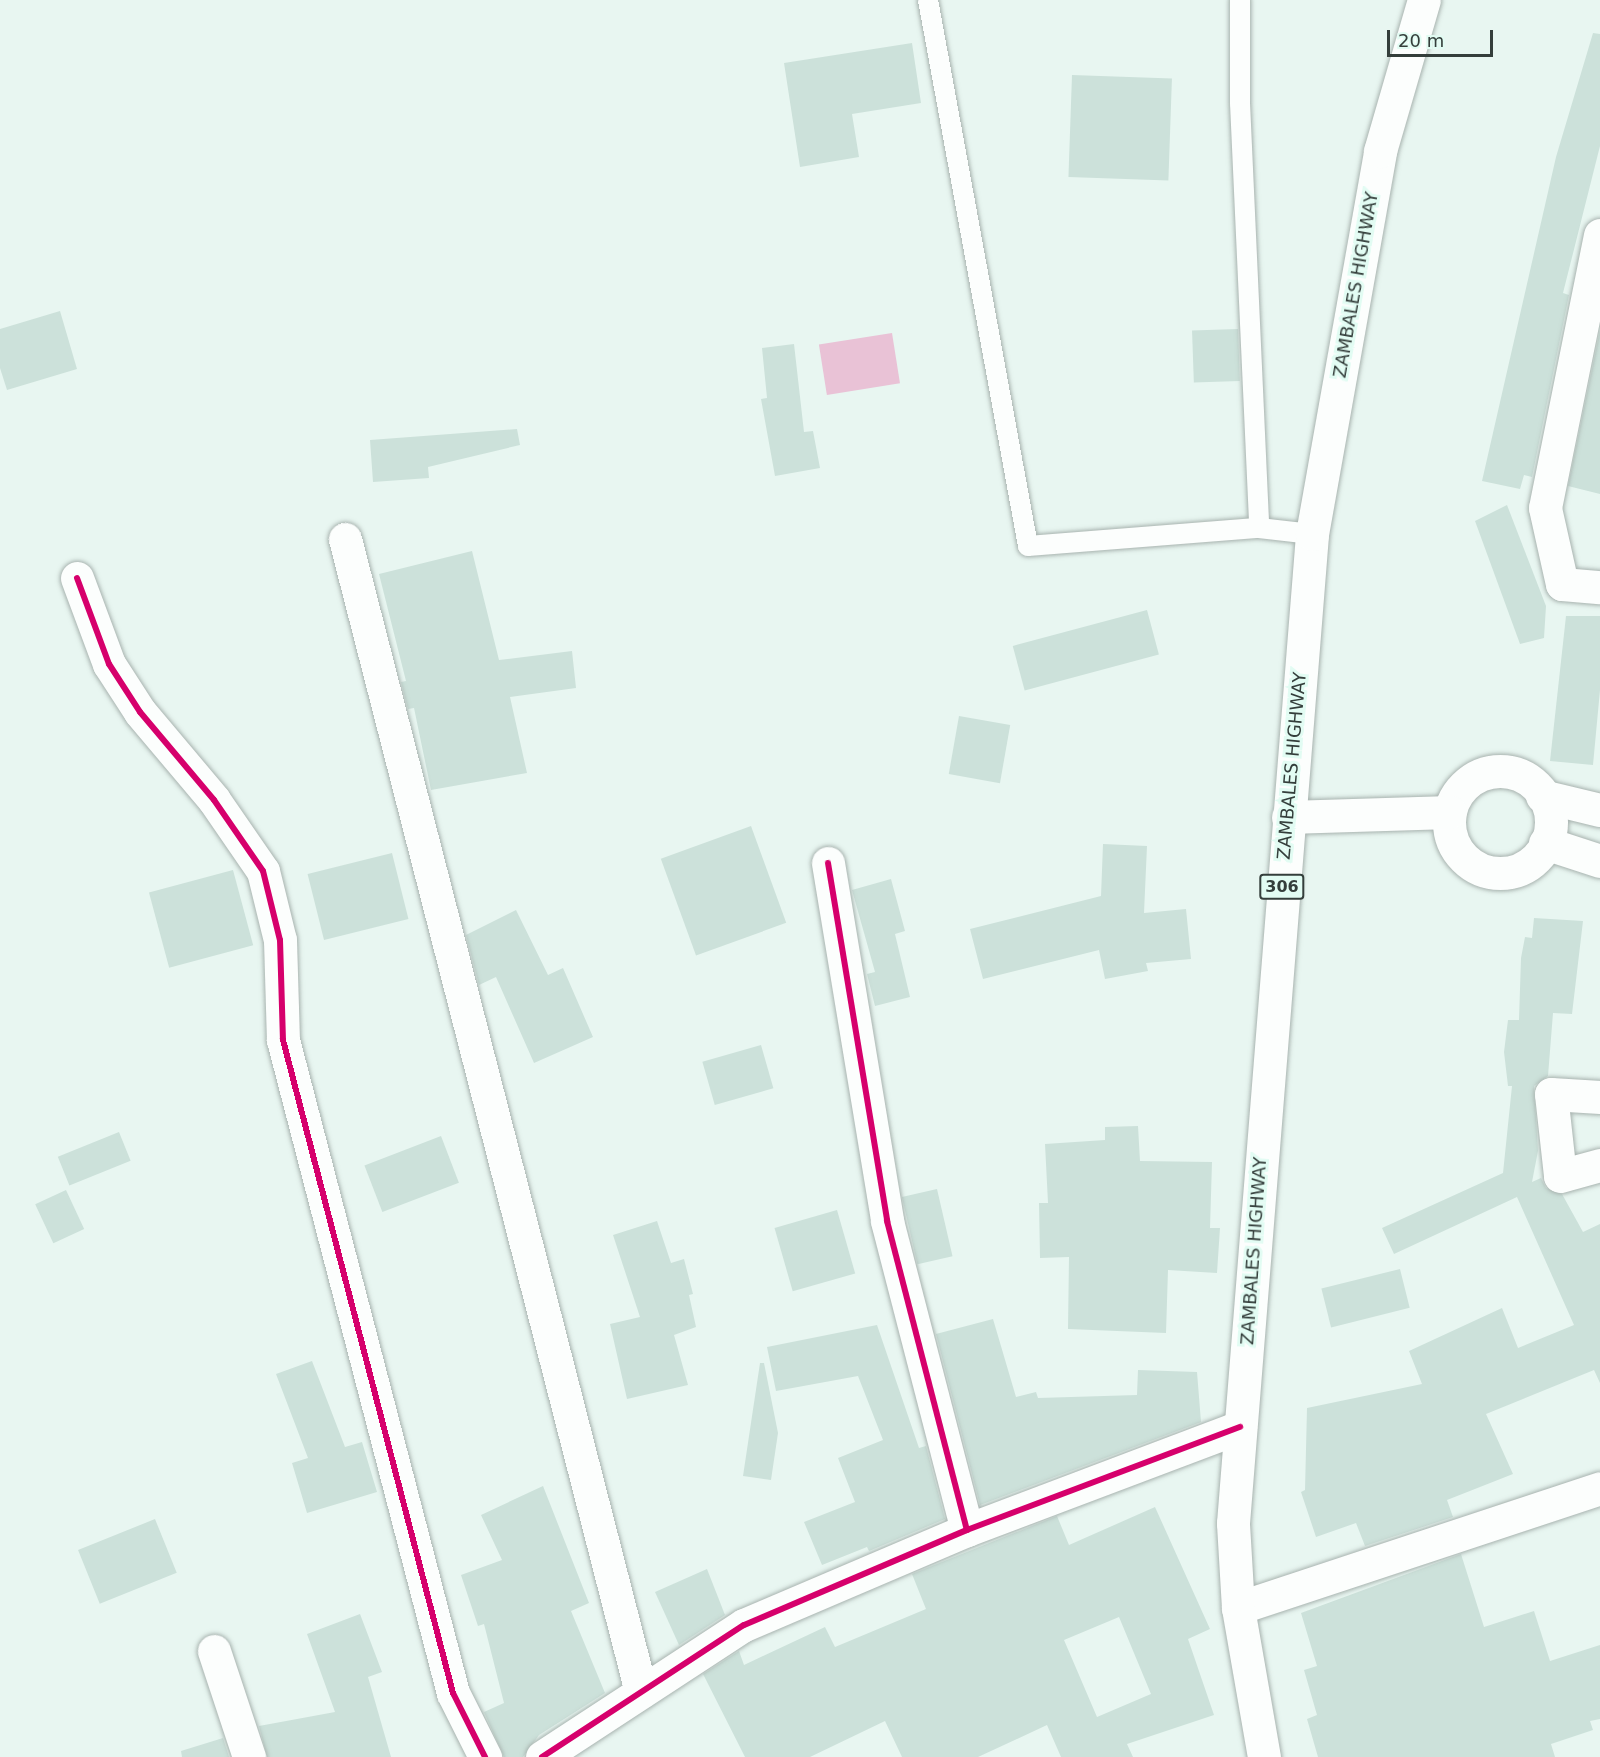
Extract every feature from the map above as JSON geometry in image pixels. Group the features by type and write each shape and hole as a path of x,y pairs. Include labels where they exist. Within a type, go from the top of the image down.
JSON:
{"street":[{"name":"ZAMBALES HIGHWAY","path":"1264,1757 1238,1608 1233,1523 1312,534 1380,151 1420,12"},
{"path":"1600,235 1545,508 1562,584 1600,587"},
{"path":"345,539 641,1692"},
{"path":"77,578 109,664 140,712 214,800 263,871 280,940 283,1040 453,1693 485,1757"},
{"path":"1492,771 1525,777 1542,795 1551,820 1545,843 1528,865 1514,871 1482,870 1458,850 1450,812 1462,787 1492,771"},
{"path":"1542,795 1600,810"},
{"path":"1288,817 1450,812"},
{"path":"1545,843 1600,861"},
{"path":"828,863 887,1221 968,1530"},
{"path":"1600,1097 1551,1094 1560,1176 1600,1165"},
{"path":"542,1757 744,1625 968,1530 1240,1427"},
{"path":"1238,1608 1600,1488"},
{"path":"214,1651 249,1757"}],"lane":[{"path":"928,0 1028,546 1259,528 1312,534"},
{"path":"1240,0 1240,103 1259,528"}],"shaded area":[{"path":"892,333 900,383 827,395 819,345"}],"building":[{"path":"1593,33 1600,34 1600,146 1563,293 1569,295 1532,477 1524,475 1520,489 1482,481 1556,157"},
{"path":"912,43 921,103 852,114 859,157 800,167 784,63"},
{"path":"1072,75 1172,78 1168,180 1068,177"},
{"path":"60,311 77,369 7,390 0,368 0,329"},
{"path":"1238,329 1240,381 1194,383 1192,331"},
{"path":"1600,330 1600,494 1568,486"},
{"path":"794,344 804,432 813,431 820,468 775,476 761,399 767,398 762,348"},
{"path":"517,429 520,445 428,467 429,478 373,482 370,440"},
{"path":"1507,505 1546,606 1544,638 1520,644 1475,521"},
{"path":"472,551 499,660 572,651 576,688 510,697 527,773 431,790 414,708 408,709 401,682 406,681 379,574"},
{"path":"1147,610 1159,654 1025,690 1013,646"},
{"path":"1566,616 1600,616 1600,690 1593,765 1550,761"},
{"path":"959,716 1010,725 1000,783 949,774"},
{"path":"751,826 786,923 696,956 661,859"},
{"path":"1103,844 1147,846 1144,913 1186,909 1191,959 1146,963 1148,971 1105,979 1099,950 983,979 970,929 1101,896"},
{"path":"392,853 408,919 324,940 308,874"},
{"path":"233,870 253,945 169,968 149,893"},
{"path":"891,879 905,931 895,934 910,997 875,1006 867,974 875,972 852,890"},
{"path":"516,910 548,975 563,968 593,1037 534,1063 496,977 479,985 466,935"},
{"path":"1534,918 1583,921 1572,1014 1553,1013 1548,1076 1534,1086 1538,1151 1532,1182 1541,1178 1546,1188 1562,1194 1583,1232 1600,1224 1600,1383 1594,1370 1486,1414 1513,1474 1447,1500 1453,1517 1365,1546 1356,1523 1316,1537 1301,1492 1305,1490 1307,1408 1422,1384 1409,1351 1502,1308 1518,1348 1574,1325 1517,1197 1394,1254 1382,1228 1503,1173 1512,1086 1508,1086 1504,1052 1508,1020 1519,1020 1521,958 1525,937 1532,938"},
{"path":"761,1045 773,1088 715,1105 702,1062"},
{"path":"1138,1126 1140,1161 1212,1162 1210,1228 1220,1228 1217,1273 1168,1270 1166,1333 1068,1329 1069,1257 1040,1258 1039,1203 1048,1203 1045,1144 1105,1140 1105,1127"},
{"path":"119,1132 131,1161 69,1185 58,1157"},
{"path":"441,1136 459,1183 382,1212 364,1165"},
{"path":"937,1189 953,1256 917,1264 902,1197"},
{"path":"66,1190 84,1229 53,1243 35,1204"},
{"path":"837,1210 855,1273 793,1291 775,1228"},
{"path":"657,1221 671,1263 684,1259 693,1294 689,1295 696,1327 674,1335 688,1385 627,1399 610,1324 640,1317 613,1235"},
{"path":"1400,1269 1410,1308 1331,1327 1321,1289"},
{"path":"993,1319 1016,1397 1036,1392 1038,1398 1137,1395 1138,1370 1197,1372 1201,1422 980,1505 936,1334"},
{"path":"877,1325 919,1448 926,1446 945,1519 869,1551 867,1547 822,1565 804,1522 855,1502 838,1458 883,1440 858,1376 776,1391 767,1347"},
{"path":"312,1361 345,1447 362,1442 377,1492 307,1513 292,1463 308,1458 276,1374"},
{"path":"760,1363 764,1363 778,1433 771,1480 743,1476"},
{"path":"543,1486 589,1603 571,1611 605,1693 539,1735 523,1757 504,1757 484,1712 504,1703 484,1624 478,1626 461,1575 502,1560 481,1515"},
{"path":"1155,1507 1210,1629 1188,1639 1214,1715 1127,1744 1133,1757 1061,1757 1047,1725 978,1757 902,1757 885,1721 810,1757 745,1757 703,1674 739,1651 744,1665 825,1627 835,1647 926,1609 912,1574 1057,1516 1069,1545","holes":["1119,1617 1151,1694 1097,1717 1064,1640"]},
{"path":"155,1519 177,1573 100,1604 78,1550"},
{"path":"1461,1554 1484,1627 1534,1611 1550,1661 1600,1645 1600,1719 1590,1721 1593,1730 1551,1744 1555,1757 1318,1757 1307,1719 1317,1715 1304,1670 1317,1666 1301,1613"},
{"path":"707,1569 725,1615 679,1645 655,1592"},
{"path":"360,1614 382,1672 368,1677 391,1757 267,1757 259,1726 335,1712 307,1634"},
{"path":"223,1738 229,1757 182,1757 181,1751"}],"cycle path":[{"path":"77,578 109,664 140,712 214,800 263,871 280,940 283,1040 453,1693 485,1757"},
{"path":"828,863 887,1221 967,1530"},
{"path":"542,1757 744,1625 967,1530 1240,1427"}]}
